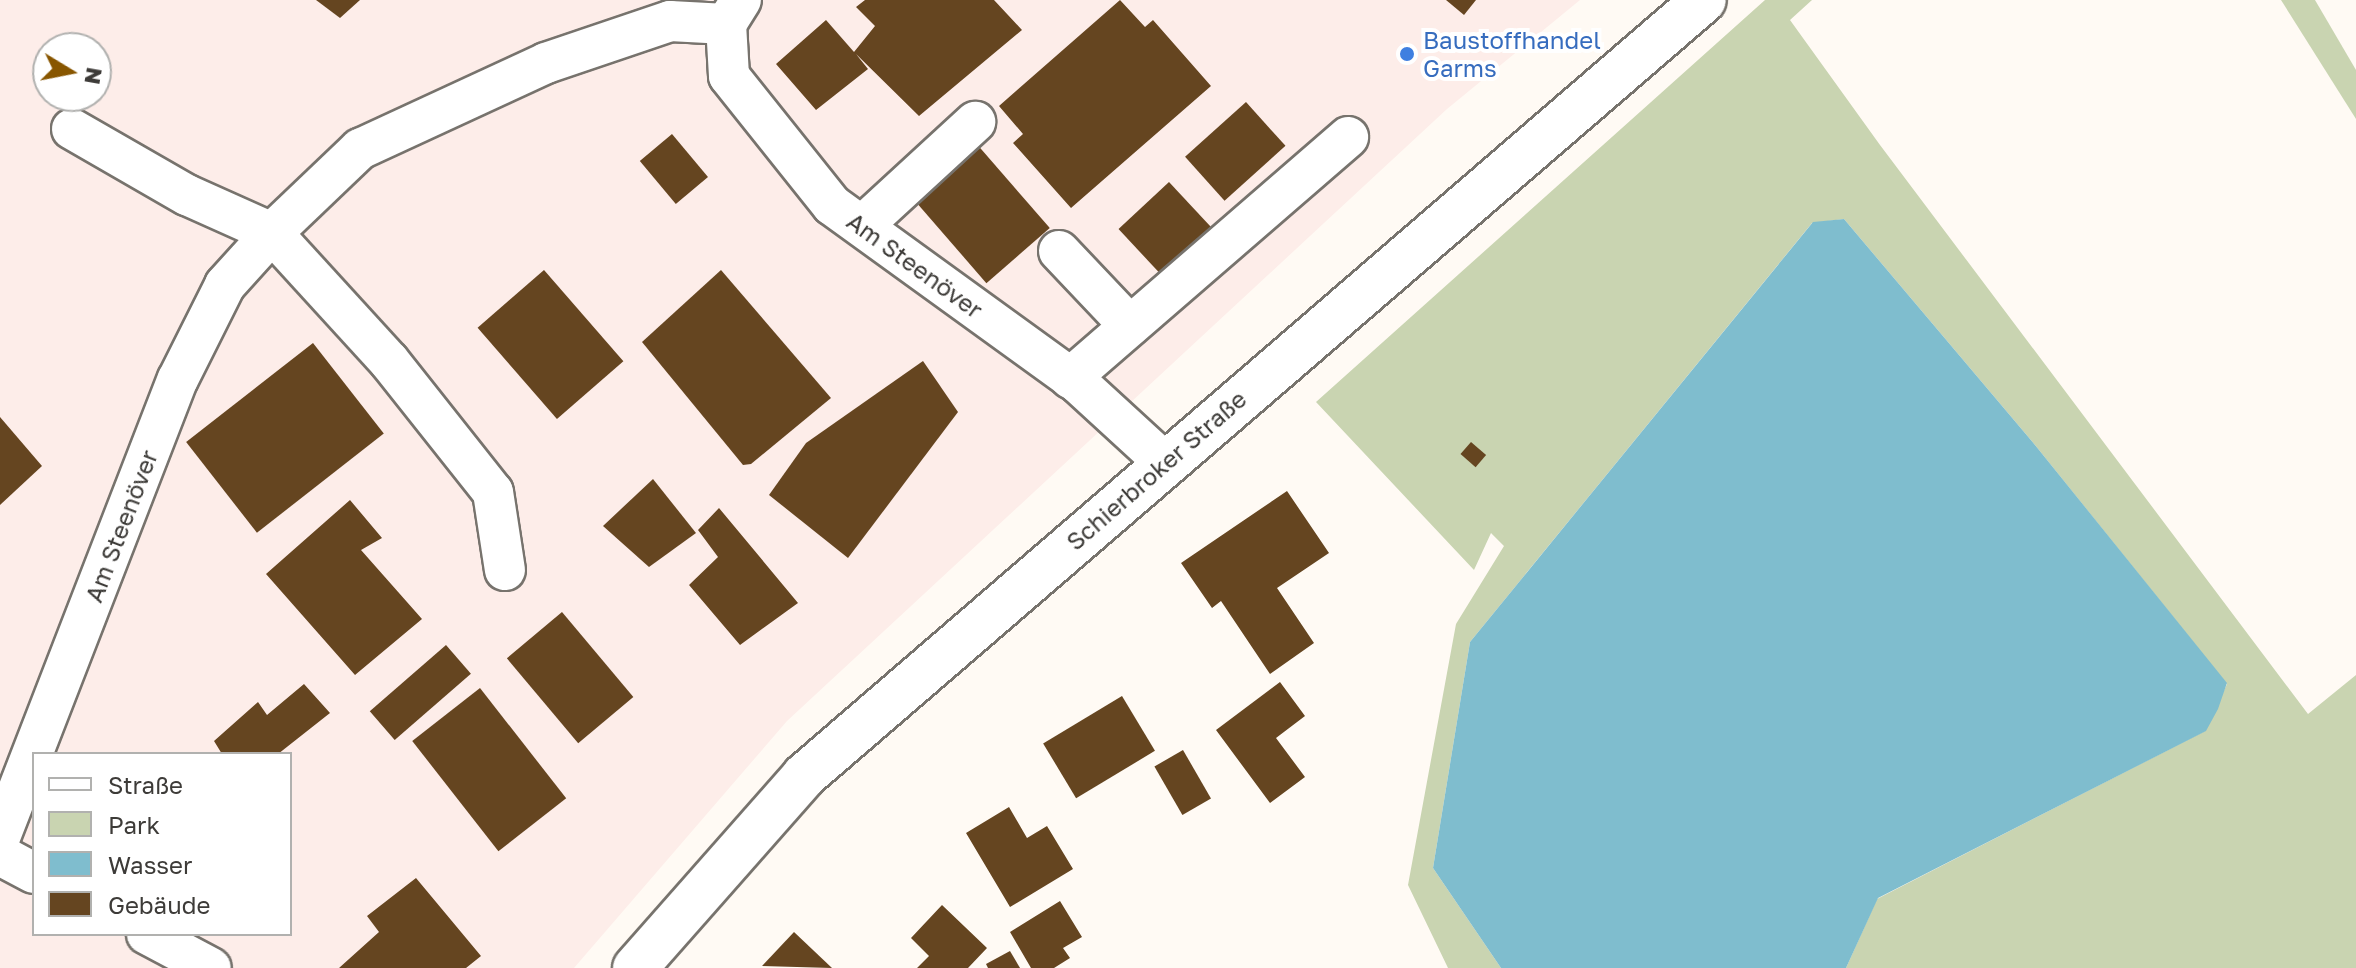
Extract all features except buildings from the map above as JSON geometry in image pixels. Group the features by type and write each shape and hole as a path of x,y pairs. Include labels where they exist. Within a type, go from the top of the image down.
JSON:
{"main road":[{"name":"Schierbroker Straße","path":"635,968 804,776 1164,462 1704,0"}],"street":[{"name":"Am Steenöver","path":"33,752 178,379 225,285 272,233 360,149 546,63 670,21 733,12 729,76 832,205 1070,378 1164,462"},
{"path":"862,226 975,122"},
{"path":"72,129 187,195 272,233 389,361 493,492 505,570"},
{"path":"1070,378 1348,137"},
{"path":"1059,251 1130,326"},
{"name":"Am Steenöver","path":"0,837 32,755"},
{"path":"0,855 32,872"},
{"path":"151,936 211,968"}],"shaded area":[{"path":"0,0 1580,0 1447,109 787,721 574,968 0,968"}],"green space":[{"path":"1765,0 1812,0 1790,20 1880,145 2308,714 2356,675 2356,968 1846,968 1877,899 2205,731 2227,684 2035,445 1844,219 1812,223 1470,642 1433,868 1501,968 1448,968 1408,885 1456,624 1504,546 1491,533 1474,570 1316,402"},
{"path":"2281,0 2315,0 2356,70 2356,119"}],"water":[{"path":"1844,219 2035,445 2227,683 2218,709 2206,731 1878,898 1846,968 1501,968 1433,868 1470,642 1813,222"}],"place":[{"name":"Baustoffhandel Garms","path":"1407,54"}]}
